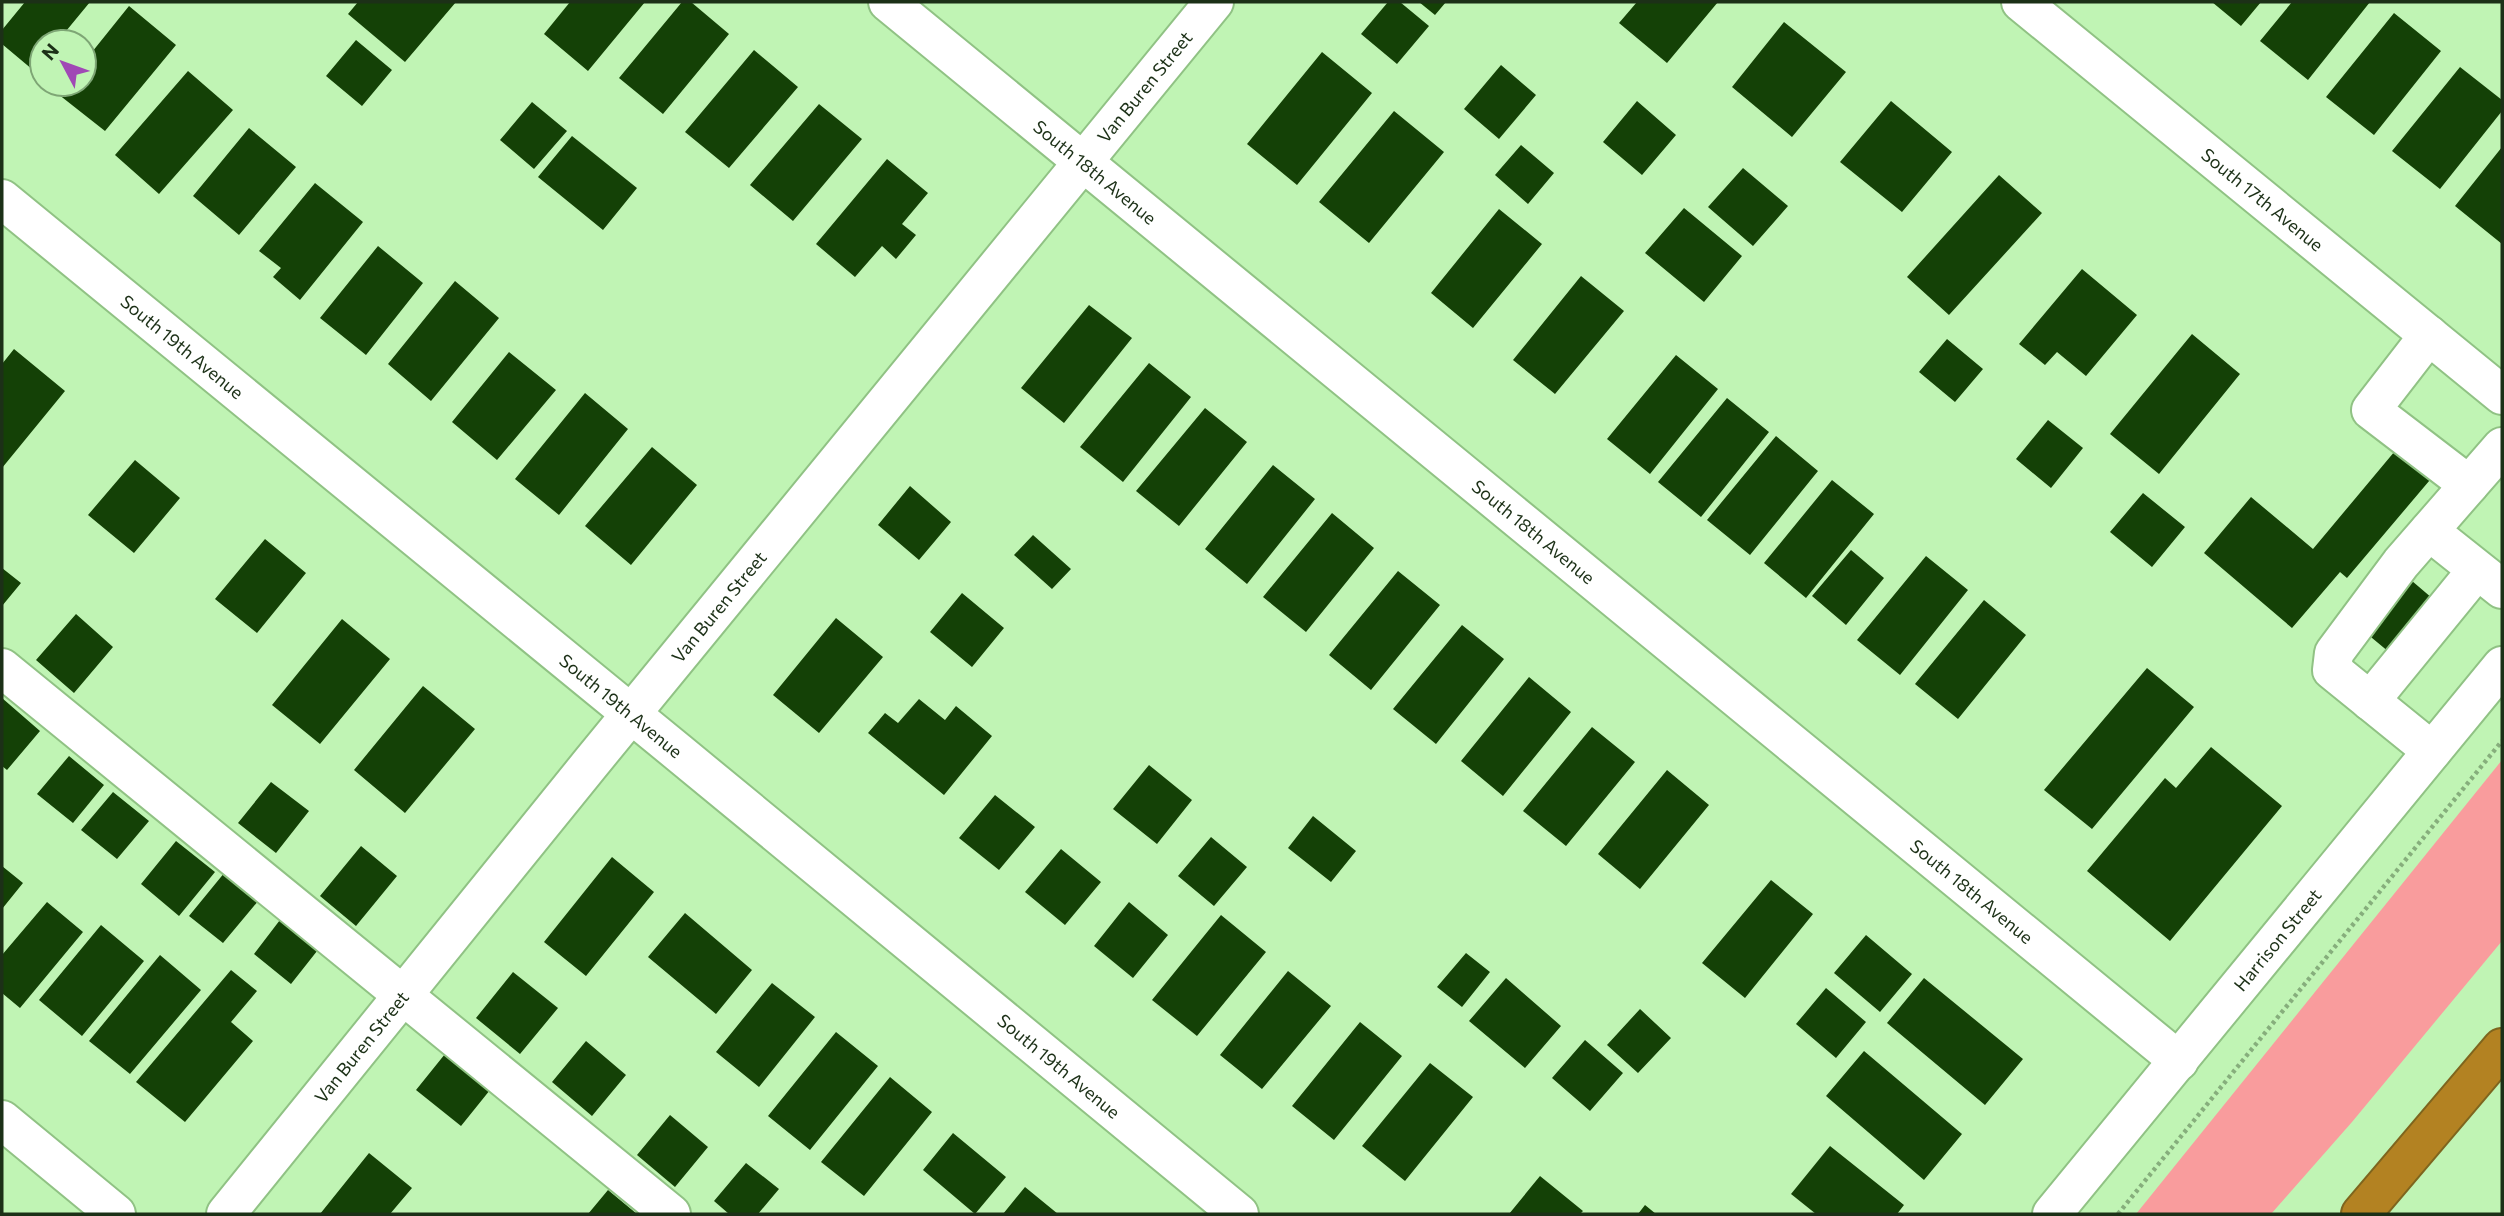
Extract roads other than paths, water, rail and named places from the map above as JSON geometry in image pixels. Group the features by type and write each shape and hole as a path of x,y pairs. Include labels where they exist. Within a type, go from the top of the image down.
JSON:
{"highway":[{"path":"2361,1214 2502,1048"}],"street":[{"name":"South 18th Avenue","path":"887,2 2179,1061"},
{"name":"Van Buren Street","path":"226,1214 1214,2"},
{"name":"South 17th Avenue","path":"2021,2 2502,395"},
{"name":"South 19th Avenue","path":"2,199 1239,1214"},
{"path":"2429,335 2371,410 2469,485"},
{"path":"2432,751 2332,670 2334,653 2402,563 2502,447"},
{"path":"2370,701 2490,579 2429,531"},
{"name":"Harrison Street","path":"2052,1214 2502,666"},
{"path":"2,668 671,1214"},
{"path":"2,1120 116,1214"}]}
